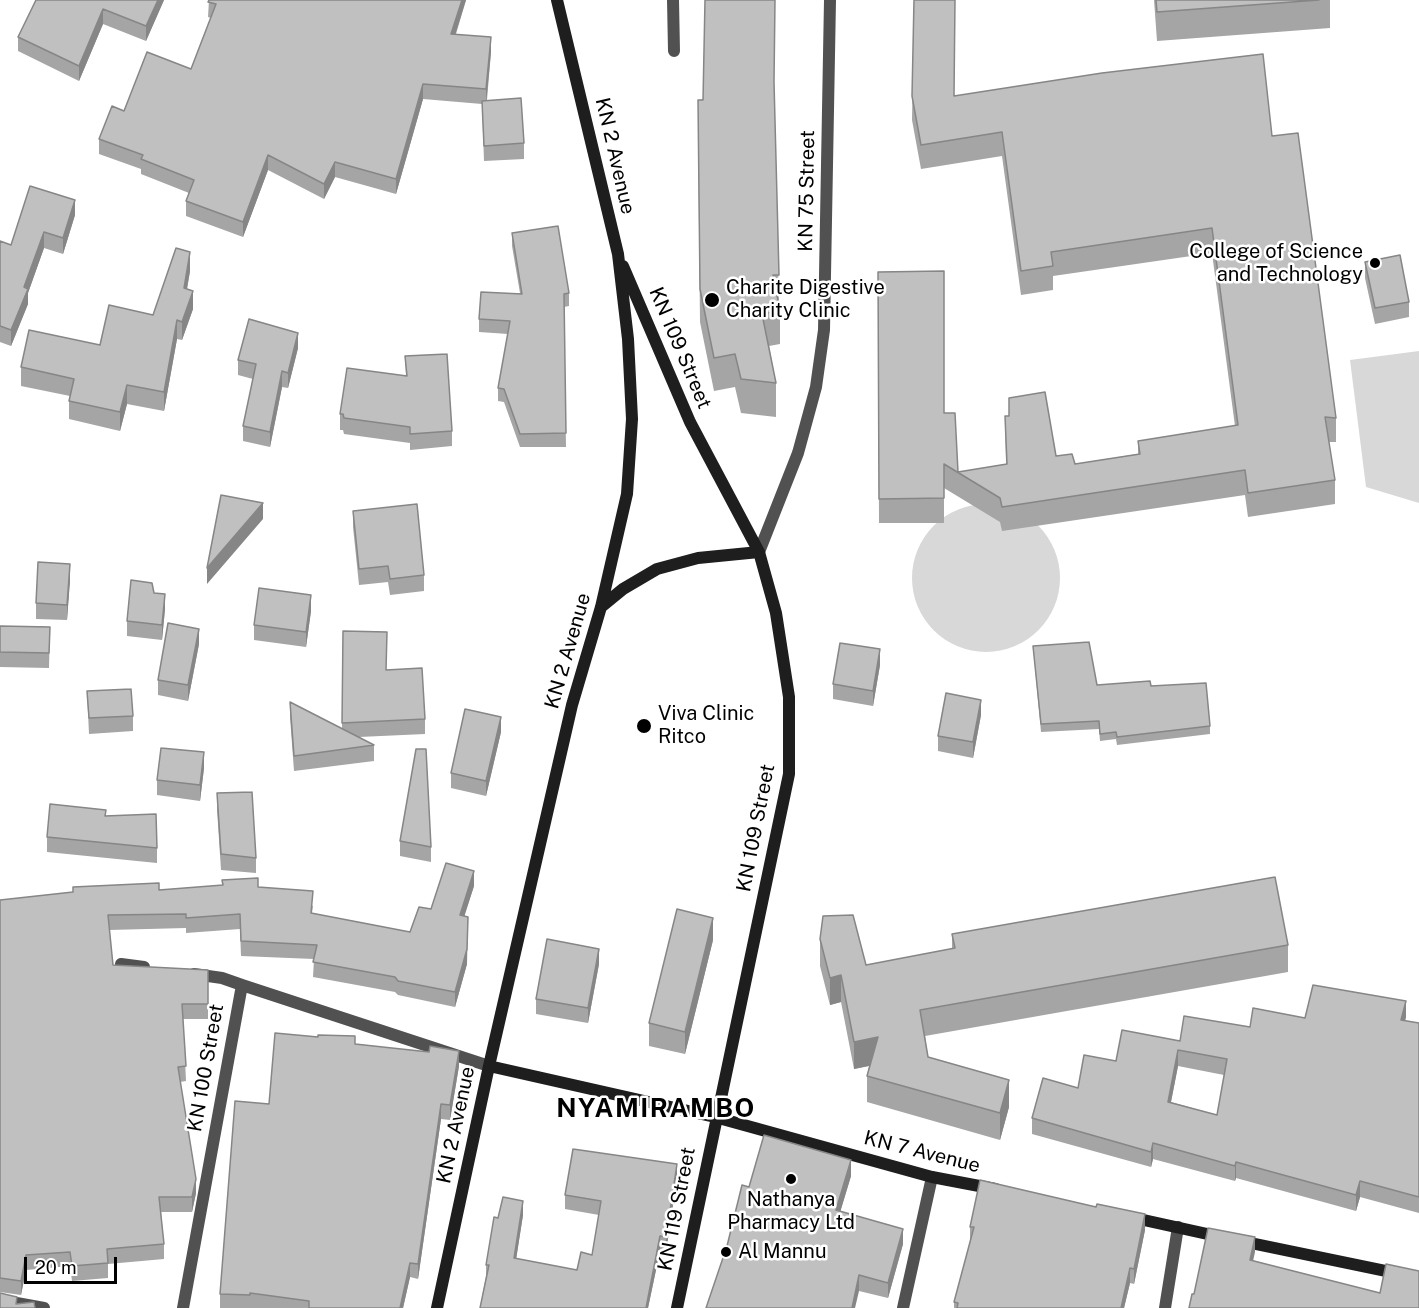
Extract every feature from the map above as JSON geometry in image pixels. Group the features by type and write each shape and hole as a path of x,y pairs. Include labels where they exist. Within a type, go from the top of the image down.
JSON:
{"main road":[{"name":"KN 2 Avenue","path":"437,1308 489,1066 572,705 602,607 627,494 632,419 628,339 618,254 557,0"},
{"name":"KN 109 Street","path":"618,254 690,422 759,552 776,613 789,697 789,774 715,1117"},
{"path":"602,607 623,588 657,569 698,558 759,552"},
{"name":"KN 7 Avenue","path":"489,1066 715,1117 932,1176 1002,1191"},
{"name":"KN 119 Street","path":"677,1308 715,1117"},
{"path":"1119,1215 1419,1278"}],"street":[{"path":"674,0 674,51"},
{"name":"KN 75 Street","path":"759,552 798,453 816,387 824,330 830,0"},
{"path":"121,964 162,969"},
{"path":"182,972 222,978 242,985"},
{"name":"KN 100 Street","path":"183,1308 242,985 489,1066"},
{"path":"903,1308 932,1176"},
{"path":"1165,1308 1178,1227"},
{"path":"0,1300 44,1308"}],"shaded area":[{"path":"1419,351 1419,503 1366,487 1350,360"},
{"path":"986,504 1014,510 1038,526 1054,550 1060,578 1054,606 1038,630 1014,646 986,652 958,646 934,630 918,606 912,578 918,550 934,526 958,510"}],"building":[{"path":"36,0 158,0 146,26 103,9 79,66 18,37"},
{"path":"209,0 462,0 451,34 491,37 486,89 423,84 396,179 335,162 324,184 268,155 243,222 186,201 194,180 141,159 143,155 99,139 112,106 124,111 147,52 191,69 216,4 208,2"},
{"path":"705,0 775,0 774,82 779,275 773,275 780,311 762,314 776,383 741,379 735,354 714,358 700,289 698,100 703,100"},
{"path":"914,0 955,0 954,96 1102,73 1263,54 1272,136 1298,133 1336,418 1325,417 1335,480 1248,493 1245,470 1002,507 1000,498 944,464 944,498 879,499 878,272 944,271 944,413 955,413 958,472 1007,464 1005,416 1009,416 1009,398 1045,392 1056,456 1072,454 1075,464 1140,454 1138,441 1238,425 1212,228 1051,252 1053,266 1021,271 1002,132 921,145 912,96"},
{"path":"1156,0 1319,0 1157,12"},
{"path":"521,98 524,143 484,146 482,101"},
{"path":"30,186 75,200 63,238 44,232 24,287 28,289 11,330 0,326 0,241 11,245"},
{"path":"558,226 569,293 564,294 566,433 520,434 504,389 498,388 510,321 479,319 481,292 522,294 512,233"},
{"path":"176,248 190,252 184,288 193,291 182,322 177,320 164,392 127,385 120,412 69,401 74,379 21,367 29,330 100,345 109,305 153,315"},
{"path":"1400,255 1409,302 1375,308 1365,262"},
{"path":"249,319 298,333 288,373 282,371 270,432 243,426 256,364 238,360"},
{"path":"447,354 452,431 410,434 410,427 344,418 343,414 340,414 347,368 407,376 405,356"},
{"path":"221,495 263,503 207,568"},
{"path":"417,504 424,575 390,579 388,566 359,569 353,511"},
{"path":"38,562 70,564 67,605 36,603"},
{"path":"131,580 152,583 154,593 165,594 162,625 127,621"},
{"path":"259,588 311,595 306,632 254,625"},
{"path":"168,623 199,629 188,685 158,680"},
{"path":"0,626 50,627 49,653 0,652"},
{"path":"343,631 387,632 386,670 422,668 425,719 342,723"},
{"path":"1089,642 1097,685 1150,681 1151,686 1206,683 1210,726 1117,737 1116,732 1100,734 1099,721 1041,724 1033,646"},
{"path":"840,643 880,649 873,691 833,684"},
{"path":"131,689 133,716 89,718 87,691"},
{"path":"946,693 981,700 973,742 938,736"},
{"path":"290,702 374,745 294,756"},
{"path":"465,709 501,717 486,781 451,773"},
{"path":"161,748 204,752 200,785 157,780"},
{"path":"416,749 426,749 431,847 400,841"},
{"path":"252,792 256,858 221,854 217,793"},
{"path":"50,804 106,810 105,816 156,814 157,848 47,837"},
{"path":"446,863 474,871 460,915 468,917 467,949 455,992 398,981 395,977 313,962 317,945 241,941 240,914 186,918 186,914 108,915 113,965 208,970 208,1004 182,1004 186,1066 178,1067 196,1179 192,1197 159,1197 164,1244 107,1249 108,1263 72,1266 70,1252 26,1255 21,1281 0,1278 0,900 73,892 73,887 159,883 159,890 223,885 222,880 258,878 258,887 313,891 311,913 410,932 419,907 431,909"},
{"path":"1275,877 1288,945 920,1010 928,1057 1009,1080 1000,1113 867,1076 878,1037 854,1042 841,975 830,978 820,939 823,916 853,915 866,965 955,948 952,934"},
{"path":"677,909 713,918 685,1032 649,1023"},
{"path":"547,939 599,949 588,1008 536,999"},
{"path":"1313,985 1406,1001 1401,1020 1419,1023 1419,1197 1360,1181 1356,1195 1236,1162 1235,1166 1153,1143 1151,1152 1032,1118 1043,1078 1078,1088 1084,1055 1116,1061 1122,1030 1180,1041 1184,1016 1250,1027 1253,1008 1305,1018","holes":["1178,1050 1227,1059 1217,1115 1168,1102"]},
{"path":"275,1033 318,1037 318,1035 355,1036 355,1044 429,1052 430,1046 459,1051 450,1105 441,1104 418,1264 410,1263 400,1308 309,1308 309,1301 250,1293 250,1295 220,1294 235,1101 269,1104"},
{"path":"764,1135 851,1160 836,1210 903,1229 888,1283 859,1275 852,1308 706,1308 727,1246 742,1185 749,1187"},
{"path":"573,1149 677,1164 666,1237 660,1236 646,1308 480,1308 489,1265 486,1265 494,1217 498,1218 503,1197 523,1201 514,1258 577,1270 581,1252 592,1255 601,1201 565,1195"},
{"path":"980,1180 1096,1207 1097,1204 1145,1214 1134,1269 1130,1268 1121,1308 957,1308 958,1303 954,1302 974,1227 970,1227"},
{"path":"1208,1228 1255,1237 1250,1260 1380,1293 1386,1264 1419,1271 1419,1308 1189,1308"},
{"path":"0,1293 17,1297 16,1304 34,1302 35,1308 0,1308"}],"place":[{"name":"College of Science and Technology","path":"1375,263"},
{"name":"Charite Digestive Charity Clinic","path":"712,300"},
{"name":"Viva Clinic Ritco","path":"644,726"},
{"name":"Nathanya Pharmacy Ltd","path":"791,1179"},
{"name":"Al Mannu","path":"726,1252"}],"district":[{"name":"NYAMIRAMBO","path":"656,1109"}]}
